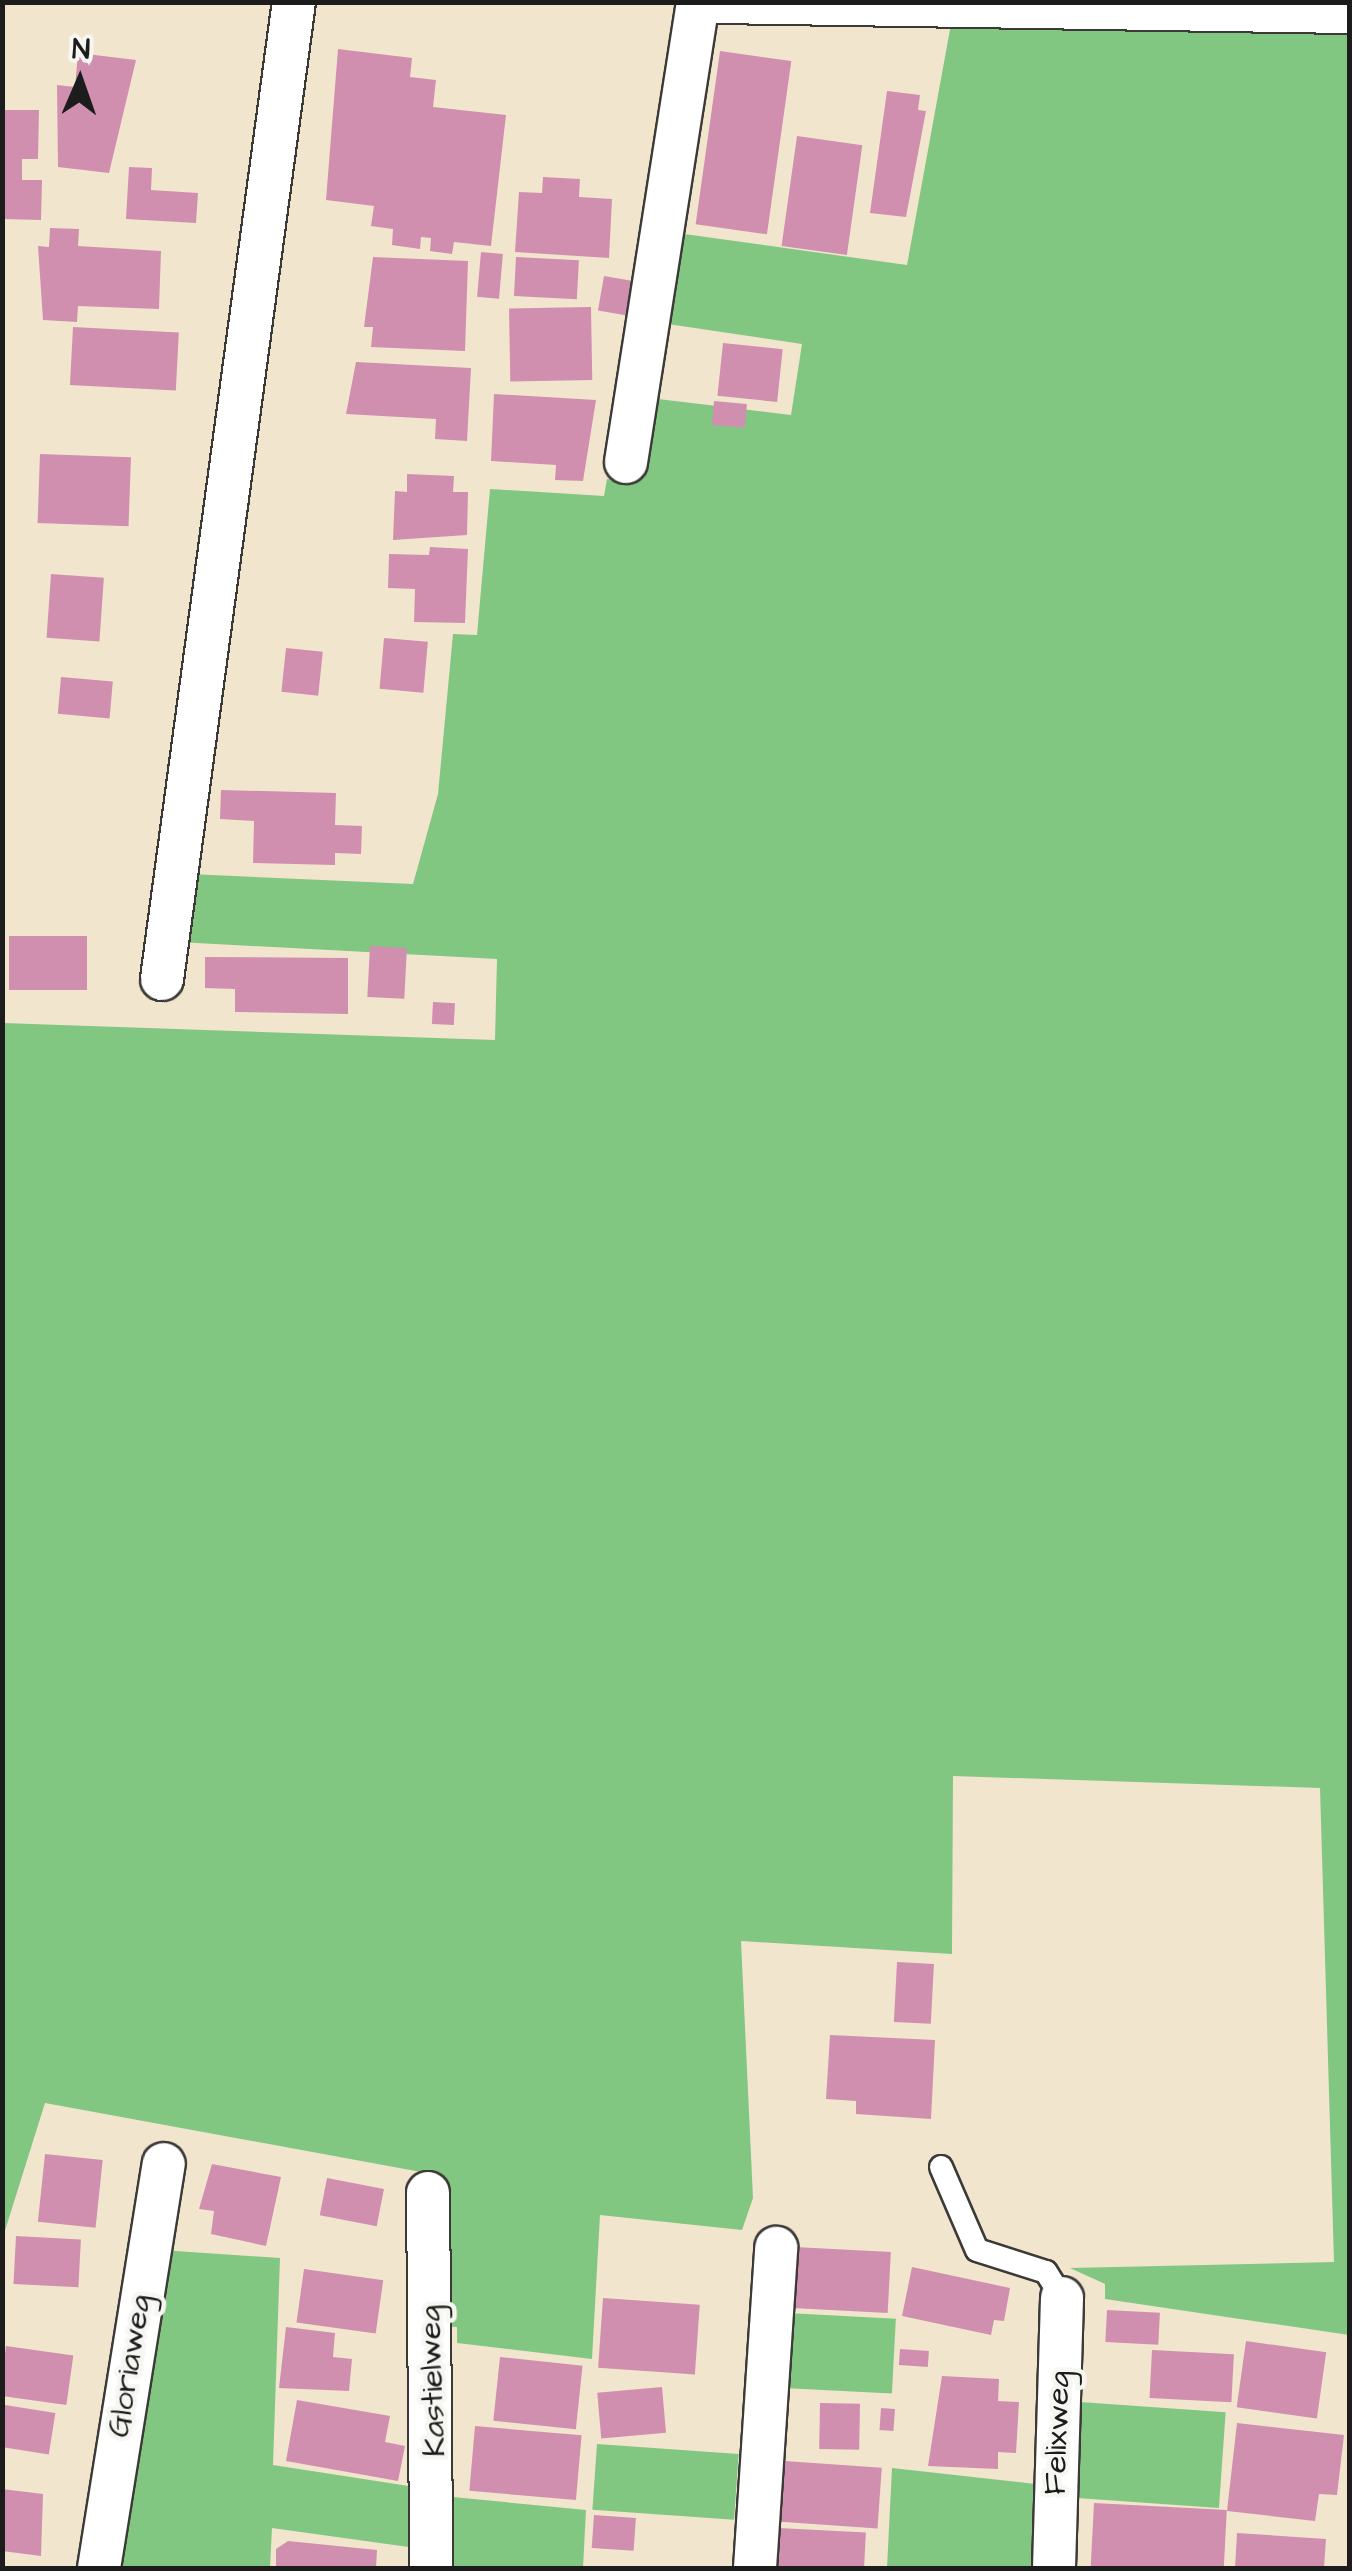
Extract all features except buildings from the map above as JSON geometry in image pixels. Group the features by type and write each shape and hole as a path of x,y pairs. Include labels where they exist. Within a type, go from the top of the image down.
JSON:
{"street":[{"path":"162,979 294,2"},
{"path":"626,462 698,2"},
{"path":"718,2 1350,12"},
{"name":"Gloriaweg","path":"99,2568 164,2164"},
{"name":"Kastielweg","path":"428,2193 431,2568"},
{"path":"755,2568 776,2248"},
{"name":"Felixweg","path":"1054,2568 1062,2298"}],"lane":[{"path":"941,2167 977,2250 1046,2272 1062,2298"}],"green space":[{"path":"951,24 1349,31 1349,2335 1105,2299 1105,2284 1070,2268 1334,2262 1320,1788 953,1776 952,1954 741,1941 753,2198 742,2230 600,2215 592,2359 457,2343 457,2327 436,2326 421,2282 421,2172 45,2103 3,2237 3,1023 495,1040 497,959 178,942 189,874 413,884 438,794 453,634 477,635 490,489 604,496 607,479 635,481 650,398 791,415 802,344 661,323 677,233 907,265"},
{"path":"161,2250 280,2258 273,2465 428,2489 423,2549 272,2528 270,2568 108,2568"},
{"path":"787,2313 896,2319 892,2394 783,2388"},
{"path":"1080,2402 1226,2412 1219,2508 1073,2498"},
{"path":"597,2444 739,2454 734,2520 592,2510"},
{"path":"892,2468 1044,2485 1040,2568 887,2568"},
{"path":"453,2497 586,2510 583,2568 449,2568"}]}
